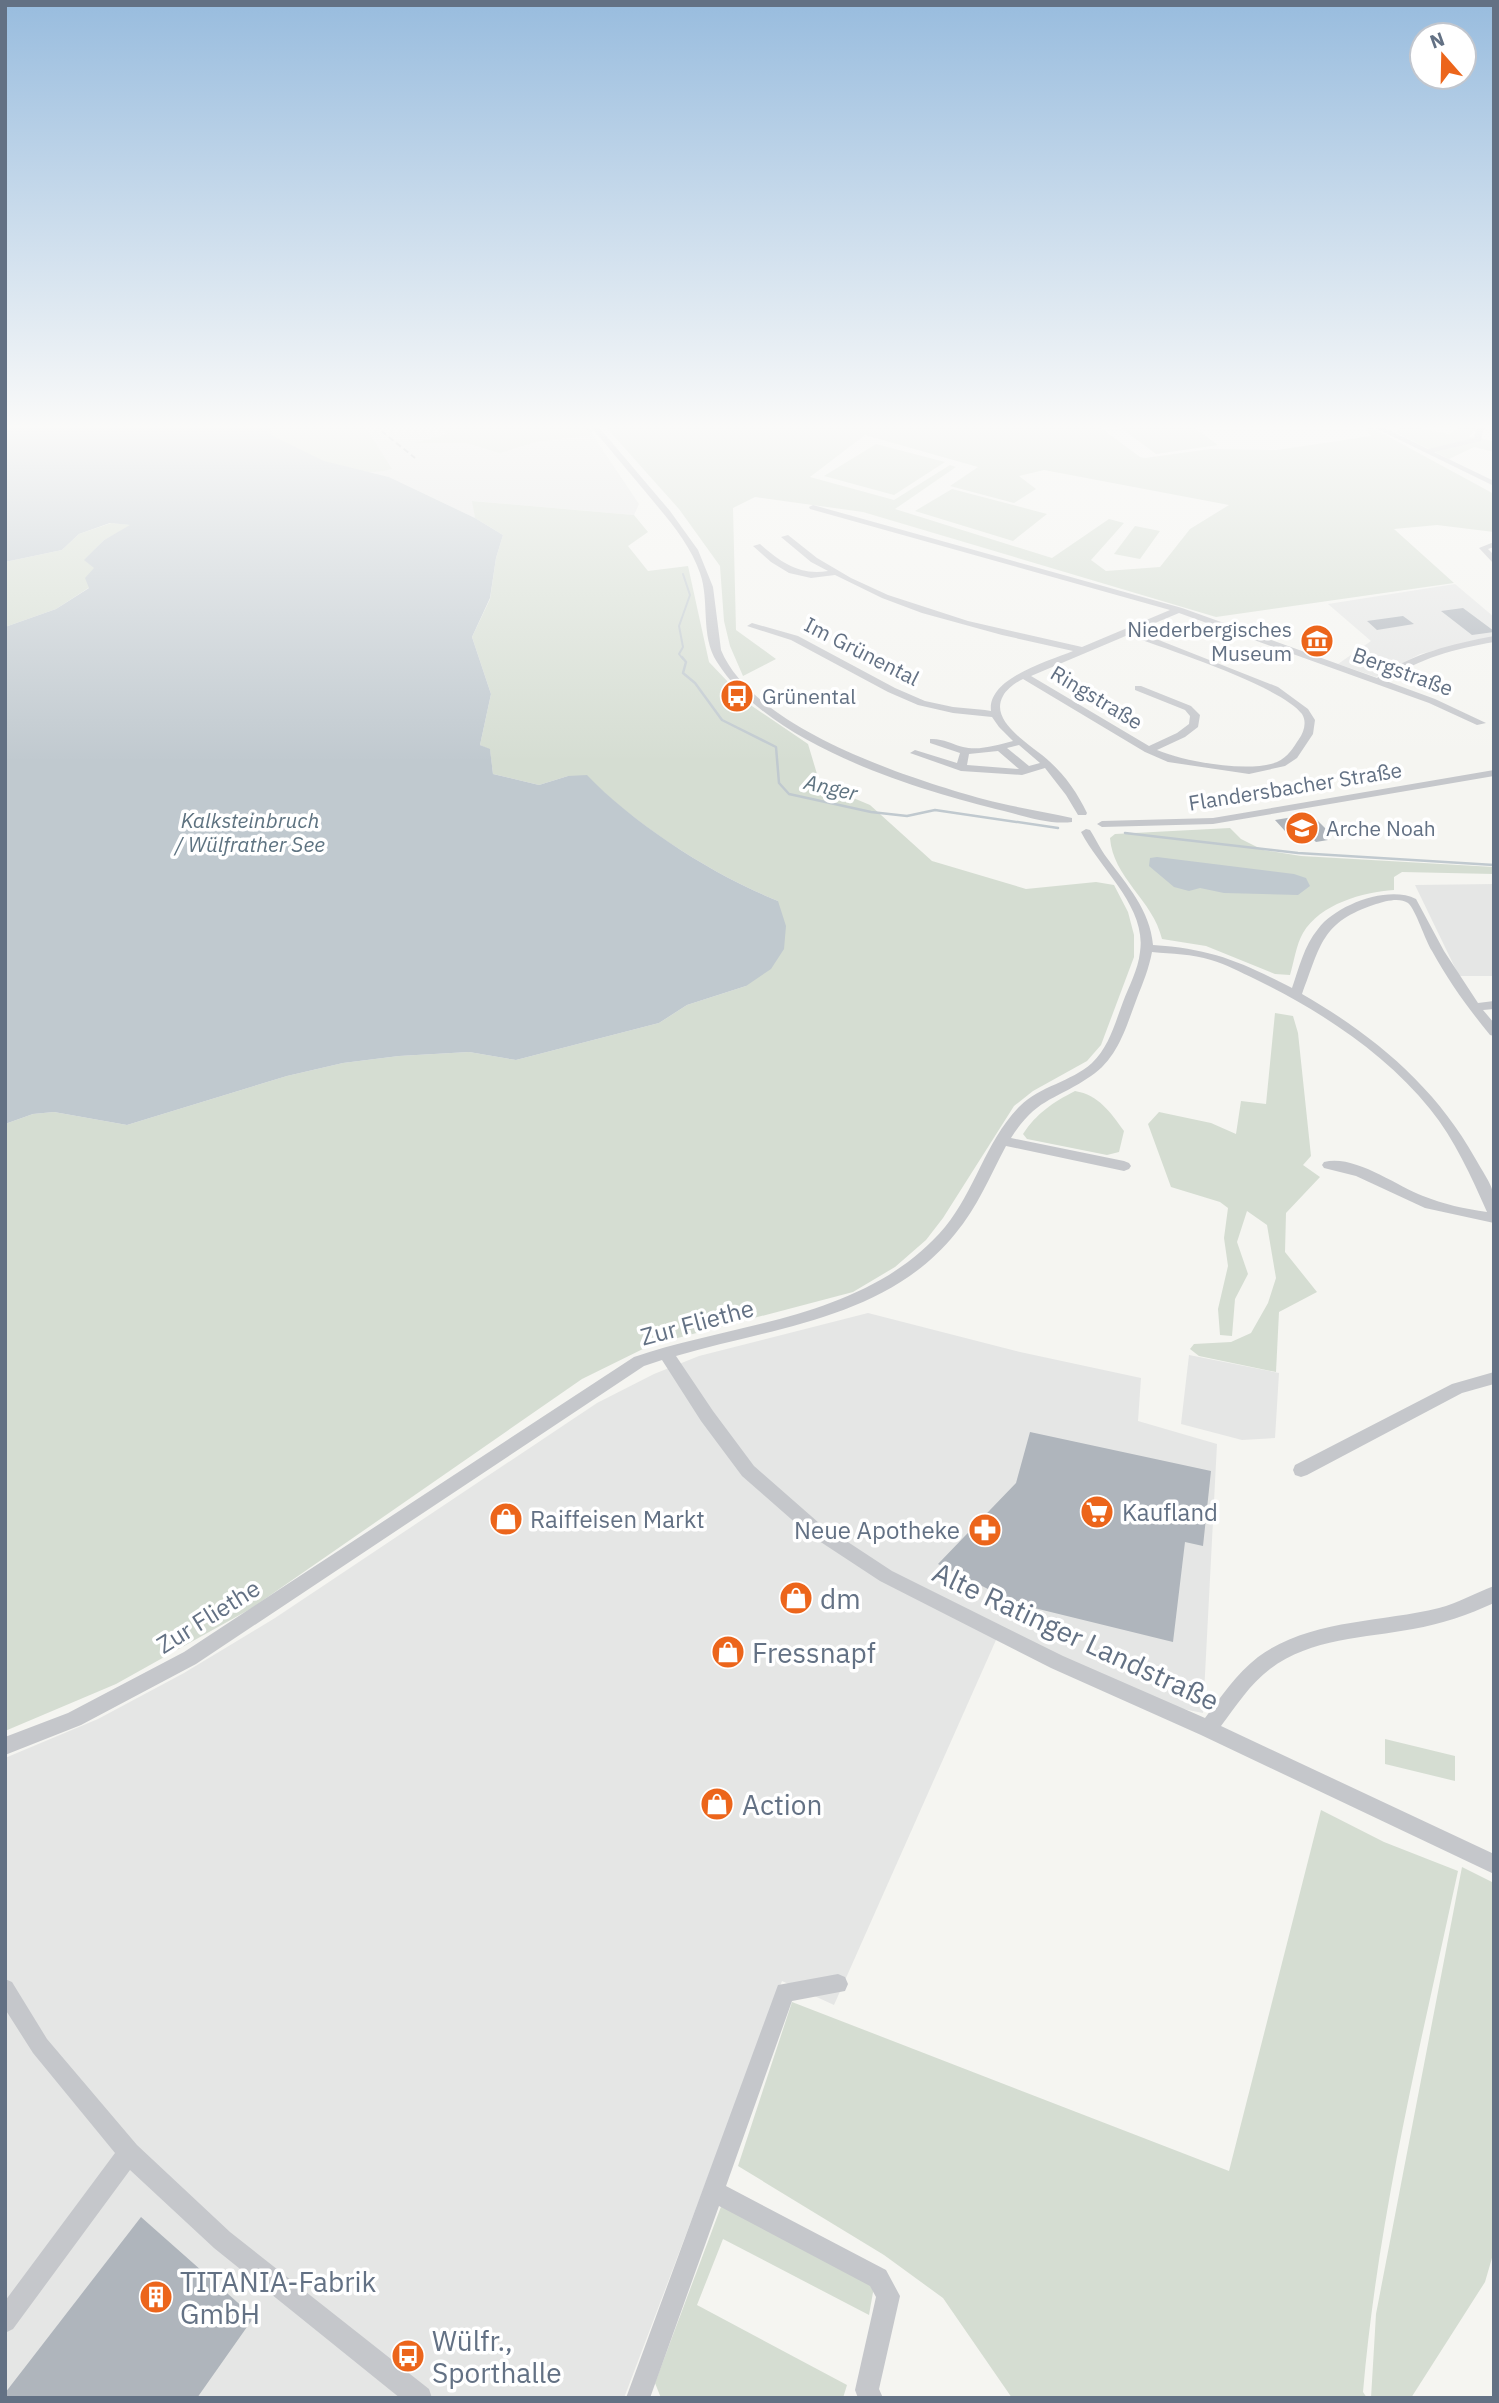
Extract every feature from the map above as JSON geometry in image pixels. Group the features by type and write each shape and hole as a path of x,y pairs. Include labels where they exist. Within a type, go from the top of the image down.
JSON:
{"street":[{"path":"685,537 696,553 707,580 711,634 719,660 757,705 828,748 935,788 990,806 1068,820 1073,828 1086,832 1099,829 1102,824 1096,816 1082,813 1068,820"},
{"path":"785,537 811,560 834,573 900,601 991,629 1081,650"},
{"name":"Bergstraße","path":"923,537 933,540 926,545 1104,598 1112,590 1179,610 1447,707 1481,723"},
{"path":"1494,544 1483,548 1494,561"},
{"path":"757,546 792,573 820,577 834,573"},
{"path":"1082,813 1046,764 1003,726 996,714 995,701 1001,691 1015,679 1179,610"},
{"name":"Im Grünental","path":"752,626 793,637 911,699 958,710 996,714"},
{"name":"Ringstraße","path":"1025,676 1149,750 1171,760 1249,771 1281,764 1293,756 1308,734 1310,720 1301,707 1275,689 1127,631"},
{"path":"1378,682 1422,655 1494,639"},
{"name":"Ringstraße","path":"1138,688 1188,708 1195,715 1194,725 1181,735 1149,750"},
{"path":"934,741 965,751 1000,748 1019,742"},
{"path":"1000,748 1027,770"},
{"path":"961,768 965,751"},
{"path":"915,753 961,768 997,772 1027,770 1046,764"},
{"name":"Flandersbacher Straße","path":"1102,824 1213,821 1494,773"},
{"path":"1086,832 1096,852 1136,908 1147,948 1215,957 1296,995 1368,1044 1424,1094 1459,1142 1494,1211"},
{"path":"1296,995 1314,945 1323,929 1334,919 1387,896 1405,897 1417,908 1426,932 1473,1007 1494,1032"},
{"name":"Zur Fliethe","path":"5,1746 74,1719 190,1658 639,1361 665,1352 818,1316 882,1288 920,1261 951,1229 1016,1120 1034,1100 1087,1073 1102,1059 1117,1036 1147,948"},
{"path":"1473,1007 1494,1005"},
{"path":"1003,1142 1124,1166"},
{"path":"1329,1165 1349,1165 1439,1208 1494,1219"},
{"name":"Alte Ratinger Landstraße","path":"665,1352 706,1416 748,1471 813,1528 886,1576 1058,1662 1208,1729 1494,1864"},
{"path":"1301,1470 1458,1388 1494,1378"},
{"path":"1208,1729 1243,1683 1270,1658 1303,1641 1336,1631 1410,1624 1476,1605 1494,1594"},
{"path":"638,2398 785,1992 838,1984"},
{"path":"5,1989 40,2046 129,2153 222,2240 413,2396"},
{"path":"5,2321 129,2153"},
{"path":"713,2191 878,2278 888,2296 867,2390 871,2398"}],"shaded area":[{"path":"76,537 109,537 85,560 95,568 90,587 56,609 5,627 5,562 62,550"},
{"path":"502,537 641,537 628,546 648,571 688,566 709,662 749,704 808,744 820,784 870,805 932,861 1026,889 1096,882 1114,885 1128,912 1134,935 1134,957 1101,1045 1087,1061 1033,1091 1014,1106 943,1218 926,1240 895,1267 853,1292 651,1345 582,1379 252,1608 116,1684 5,1731 5,1124 33,1114 54,1112 127,1125 287,1076 343,1063 399,1056 469,1052 516,1060 659,1023 687,1005 746,986 778,901 727,877 676,847 628,813 587,776 568,776 539,785 493,774 490,750 480,745 491,694 472,637 490,599 496,558"},
{"path":"699,537 734,537 736,630 776,659 743,676 730,646 724,621 720,566"},
{"path":"948,537 985,537 1052,558 1082,537 1111,537 1091,560 1106,571 1160,567 1184,537 1403,537 1454,583 1216,617"},
{"path":"1000,537 1018,537 1013,541"},
{"path":"1127,537 1156,537 1140,559 1114,554"},
{"path":"1455,584 1494,617 1494,637 1420,654 1376,677 1338,664 1371,641 1328,604"},
{"path":"1230,828 1241,839 1263,850 1301,856 1494,867 1494,874 1402,872 1394,877 1394,890 1369,893 1343,901 1320,914 1303,933 1290,975 1275,974 1206,946 1162,939 1150,912 1118,865 1110,838 1115,834"},
{"path":"1494,884 1494,976 1459,976 1415,885"},
{"path":"1275,1013 1293,1016 1298,1033 1311,1156 1303,1165 1320,1177 1286,1213 1285,1252 1317,1292 1279,1312 1276,1372 1199,1356 1190,1349 1194,1344 1231,1342 1251,1333 1268,1303 1276,1278 1267,1225 1247,1211 1237,1242 1248,1274 1235,1299 1232,1336 1220,1335 1218,1309 1228,1266 1224,1238 1228,1208 1220,1202 1171,1187 1148,1124 1159,1112 1211,1123 1236,1134 1241,1101 1266,1104"},
{"path":"1075,1091 1097,1100 1124,1131 1119,1152 1107,1155 1027,1139 1023,1134 1046,1109"},
{"path":"868,1313 1020,1352 1141,1378 1138,1421 1217,1444 1203,1713 1173,1707 1000,1631 834,2005 782,1981 624,2398 5,2398 5,1758 98,1719 184,1673 275,1618 597,1403 654,1374 699,1356"},
{"path":"1189,1355 1279,1373 1275,1438 1242,1440 1181,1424"},
{"path":"1385,1739 1455,1756 1455,1781 1385,1764"},
{"path":"1321,1810 1384,1842 1458,1871 1390,2195 1370,2326 1363,2392 1367,2398 1012,2398 943,2298 884,2255 738,2166 792,2002 1229,2171"},
{"path":"1462,1867 1494,1883 1494,2251 1485,2282 1411,2398 1371,2398 1376,2314"},
{"path":"722,2204 875,2281 869,2315 723,2239 697,2305 847,2385 843,2398 661,2398 655,2383"}],"water":[{"name":"Kalksteinbruch / Wülfrather See","path":"5,537 76,537 62,550 5,562"},
{"name":"Kalksteinbruch / Wülfrather See","path":"109,537 502,537 490,598 472,637 491,694 480,745 490,749 493,774 539,785 568,776 587,775 628,812 676,847 727,877 778,901 786,926 784,949 771,969 746,986 687,1005 659,1023 516,1060 469,1052 399,1056 343,1063 287,1076 127,1125 54,1112 33,1114 5,1124 5,627 56,609 89,588 85,578 94,568 84,560"},
{"path":"1150,858 1294,874 1306,878 1310,886 1298,895 1224,893 1200,888 1189,891 1174,887 1149,866"}],"building":[{"path":"1463,608 1494,632 1472,635 1441,611"},
{"path":"1403,616 1414,624 1377,630 1367,621"},
{"name":"Arche Noah","path":"1311,814 1332,835 1324,836 1328,840 1295,842 1275,820"},
{"name":"Kaufland","path":"1030,1432 1211,1471 1203,1546 1185,1542 1173,1642 1018,1604 938,1564 1016,1483"},
{"name":"TITANIA-Fabrik GmbH","path":"141,2217 254,2317 197,2398 5,2398 5,2393"}],"waterway":[{"name":"Anger","path":"683,574 690,595 679,626 683,647 679,654 683,659"},
{"name":"Anger","path":"682,657 686,662 683,673 695,683 722,720 776,747 779,783 789,794 871,812 907,816 935,810 1058,828"},
{"name":"Anger","path":"1125,833 1298,853 1494,865"}],"place":[{"name":"Niederbergisches Museum","path":"1317,641"},
{"name":"Grünental","path":"737,696"},
{"name":"Arche Noah","path":"1302,828"},
{"name":"Kaufland","path":"1097,1512"},
{"name":"Raiffeisen Markt","path":"506,1519"},
{"name":"Neue Apotheke","path":"985,1530"},
{"name":"dm","path":"796,1598"},
{"name":"Fressnapf","path":"728,1652"},
{"name":"Action","path":"717,1804"},
{"name":"TITANIA-Fabrik GmbH","path":"156,2297"},
{"name":"Wülfr., Sporthalle","path":"408,2356"}]}
